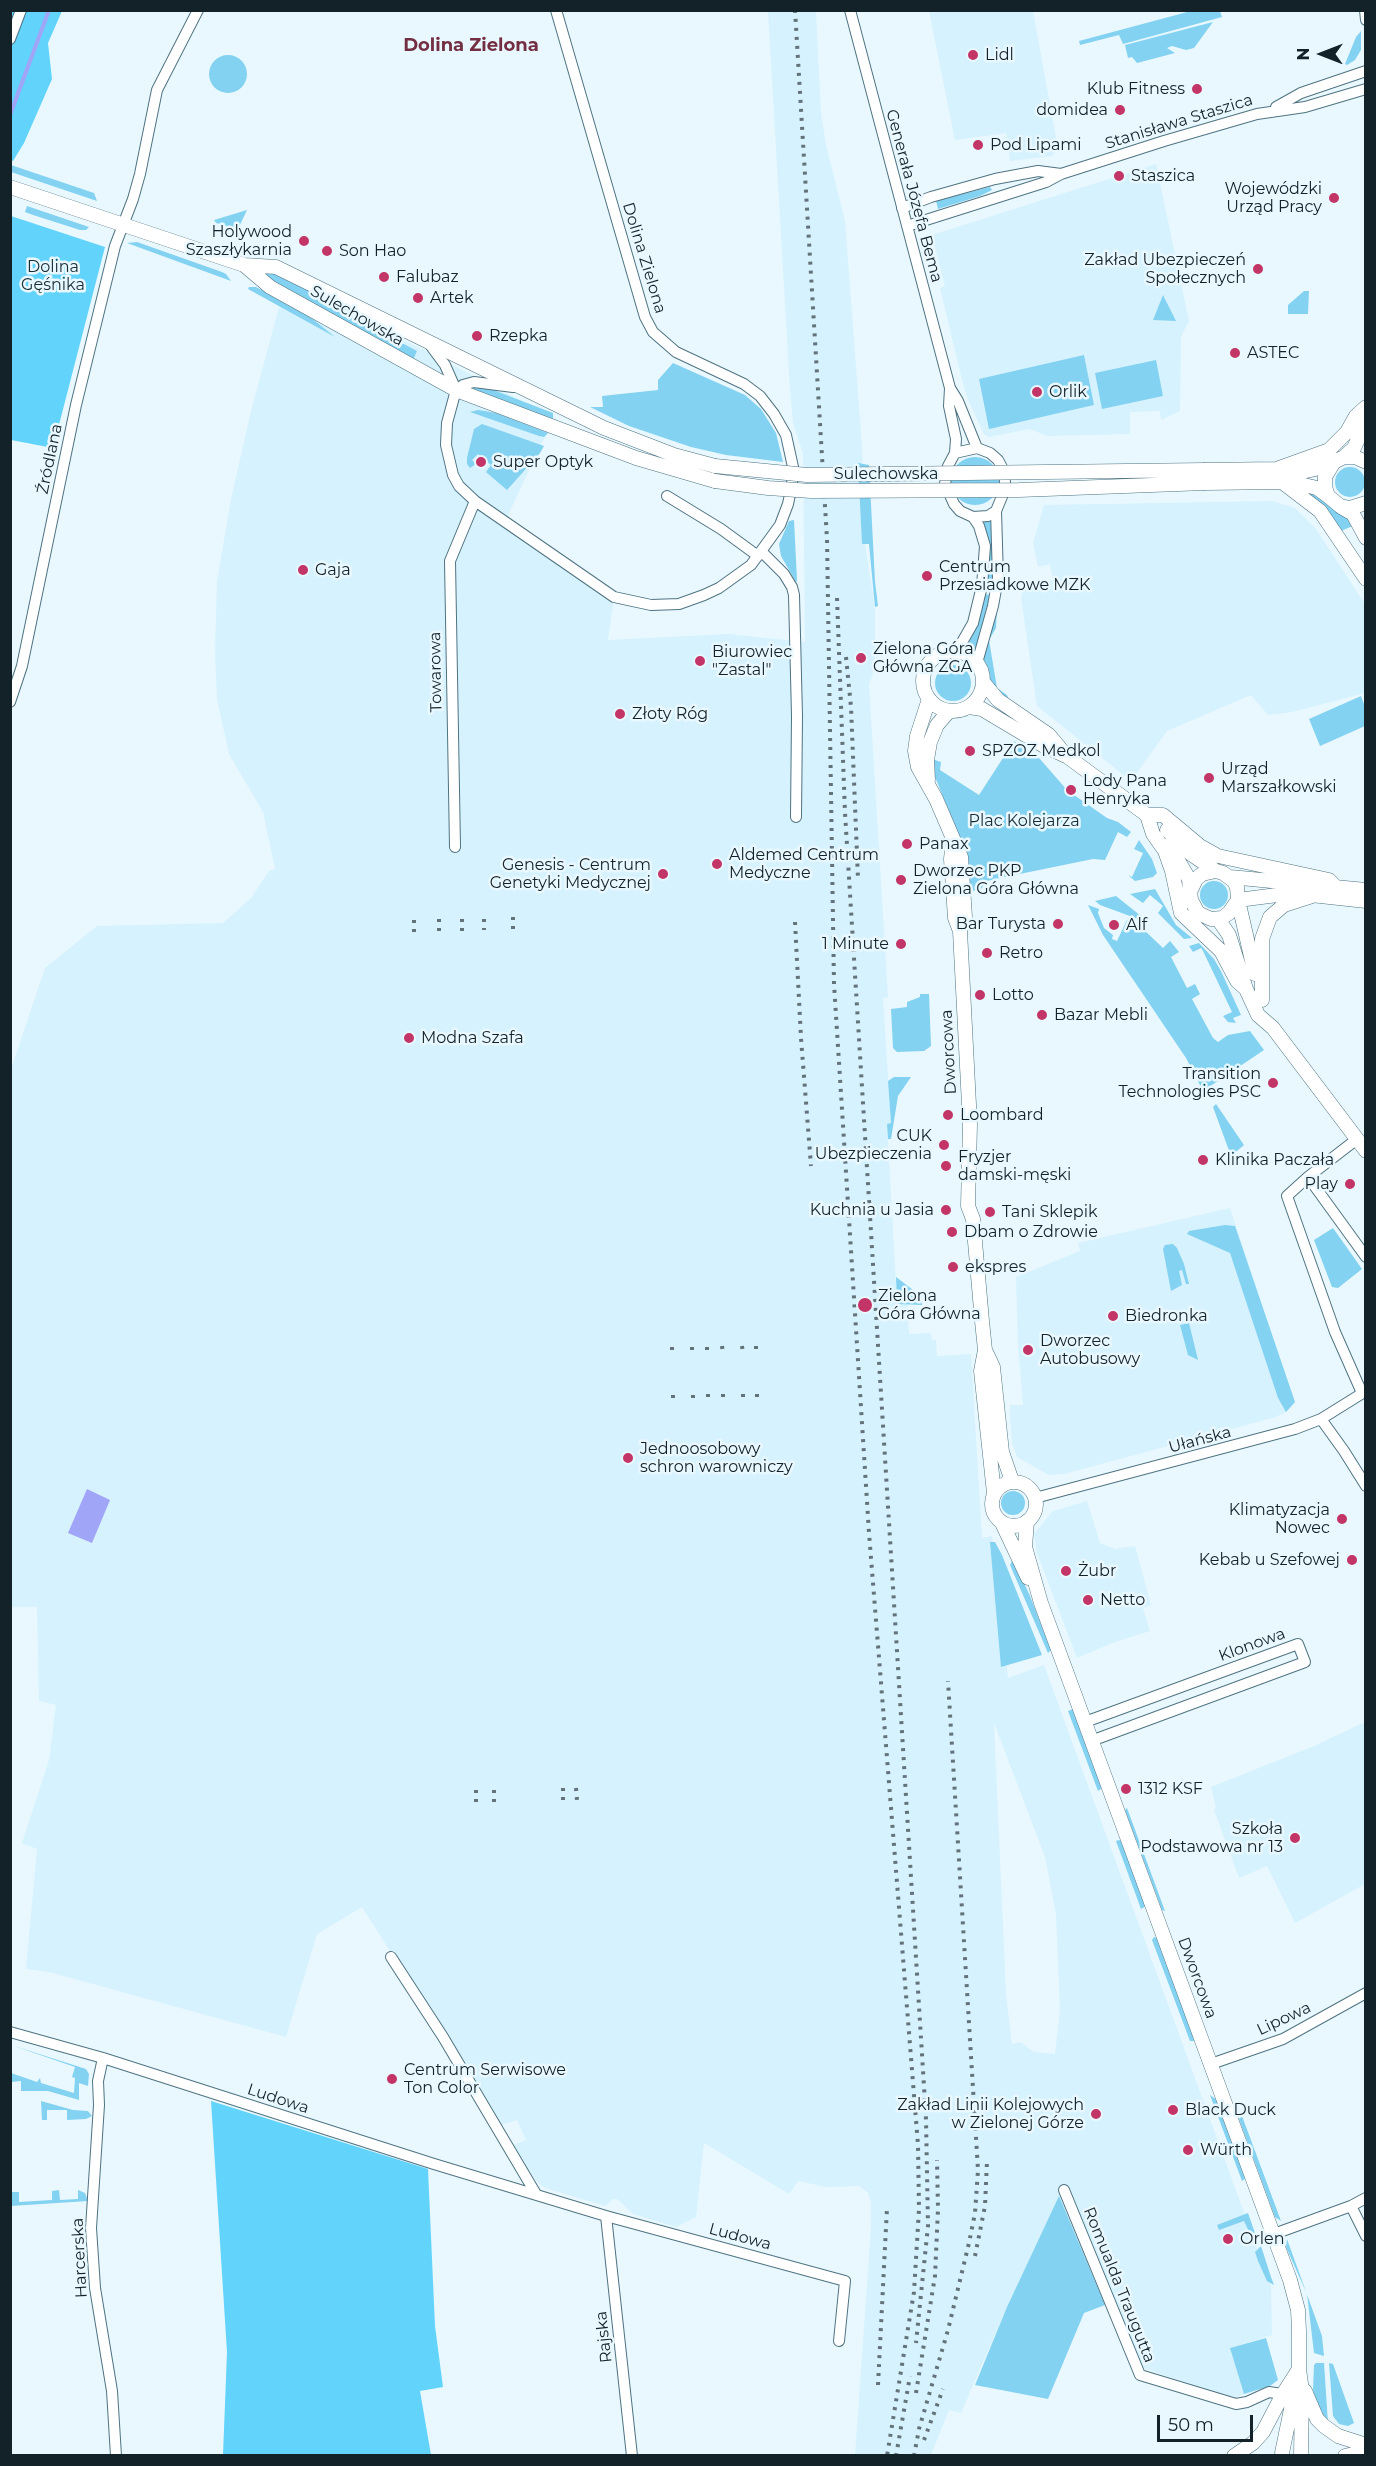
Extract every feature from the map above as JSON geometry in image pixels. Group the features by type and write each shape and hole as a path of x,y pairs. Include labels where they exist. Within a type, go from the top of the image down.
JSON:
{"street":[{"path":"10,39 21,10"},
{"name":"Źródlana","path":"10,702 27,642 78,394 115,246 140,174 157,90 198,10"},
{"name":"Dolina Zielona","path":"556,10 637,293 649,324 663,342 676,352 752,389 767,404 786,435 793,467 791,495 780,525 760,554"},
{"name":"Generała Józefa Bema","path":"850,10 950,388 958,401 976,448"},
{"path":"1365,10 1365,20"},
{"name":"Stanisława Staszica","path":"1271,110 1301,93 1365,71"},
{"name":"Stanisława Staszica","path":"907,226 1046,182 1061,174 1271,110 1305,107 1365,89"},
{"name":"Stanisława Staszica","path":"902,208 930,197 995,179 1038,171 1061,174"},
{"name":"Sulechowska","path":"10,187 244,265 276,267 637,443 715,466 807,475 1205,476 1282,483 1317,488 1353,514 1365,538"},
{"name":"Sulechowska","path":"244,265 270,287 456,390 636,458 715,481 811,491 1019,490 1277,469 1297,472 1320,468 1339,459"},
{"name":"Sulechowska","path":"426,340 445,365 456,390"},
{"name":"Sulechowska","path":"456,390 474,382 525,390"},
{"name":"Generała Józefa Bema","path":"950,388 949,406 956,439 955,453"},
{"path":"456,390 447,423 448,457 459,486 475,501 614,597 651,605 679,603 704,595 744,571 760,554"},
{"path":"1328,496 1325,477 1339,459 1354,448 1359,437 1365,408"},
{"path":"1277,469 1329,450 1347,432 1356,416 1365,408"},
{"path":"977,663 993,606 998,578 996,511 1003,494 1004,471 998,460 990,453 976,448 955,453 946,476 948,494 960,511 973,517 987,516 996,511"},
{"path":"1339,459 1355,457 1365,462"},
{"path":"1282,483 1320,511 1365,579"},
{"path":"667,496 760,554 784,574 792,587 797,716 795,817"},
{"name":"Towarowa","path":"455,847 450,561 475,501"},
{"path":"1340,506 1350,508 1365,503"},
{"path":"957,651 973,623 982,586 985,546 979,526 973,517"},
{"path":"1068,757 1044,746 982,709 969,707 949,711 934,705 923,685 927,666 940,654 957,651 971,657 977,663 983,682 998,700 1048,735 1068,757 1216,871 1230,877 1365,890"},
{"path":"969,707 979,696 983,682"},
{"name":"Dworcowa","path":"929,699 917,736 915,751 918,767 928,783 962,857 965,917 960,931 970,1172 968,1200 973,1219 985,1350 981,1371 994,1493"},
{"name":"Dworcowa","path":"928,783 927,760 930,742 937,726 949,711"},
{"path":"1150,818 1163,815 1200,846 1218,856 1329,880 1335,886"},
{"path":"1150,818 1181,863 1189,879 1193,907 1198,913 1211,919 1218,919 1229,913 1238,900 1287,893 1365,901"},
{"path":"1150,818 1154,834 1168,860 1181,913 1221,951 1237,981 1246,990"},
{"path":"1190,892 1196,879 1202,874 1216,871"},
{"path":"1230,877 1237,887 1257,986 1269,1012 1273,1028"},
{"path":"1263,1000 1262,939 1270,917 1284,905 1315,895"},
{"path":"1218,919 1233,944 1246,990 1258,1015 1273,1028 1361,1145 1308,1177 1287,1196 1335,1332 1364,1392"},
{"path":"1308,1177 1365,1257"},
{"name":"Dworcowa","path":"985,1350 993,1367 1002,1452 1012,1481"},
{"name":"Ułańska","path":"1035,1498 1253,1441 1321,1419 1364,1392"},
{"path":"1321,1419 1344,1450 1365,1486"},
{"path":"1012,1481 1027,1485 1035,1498 1035,1509 1027,1521 1015,1526 1002,1523 997,1519 991,1507 994,1493 1005,1483 1012,1481"},
{"name":"Dworcowa","path":"1027,1521 1025,1547 1041,1603 1274,2234 1298,2310 1299,2369 1302,2391 1300,2456"},
{"name":"Dworcowa","path":"1002,1523 1041,1603"},
{"name":"Klonowa","path":"1085,1722 1298,1644 1305,1662 1091,1741"},
{"path":"391,1957 443,2037 536,2194"},
{"name":"Lipowa","path":"1211,2064 1283,2039 1365,1993"},
{"name":"Ludowa","path":"10,2032 103,2058 434,2164 606,2216 845,2281 839,2341"},
{"name":"Harcerska","path":"103,2058 98,2081 99,2105 91,2228 95,2288 112,2391 116,2456"},
{"name":"Romualda Traugutta","path":"1064,2190 1140,2375 1236,2404 1247,2403 1269,2392 1288,2395"},
{"path":"1274,2234 1351,2206 1365,2198"},
{"path":"1351,2206 1365,2236"},
{"name":"Rajska","path":"606,2216 632,2456"},
{"path":"1299,2369 1306,2395 1317,2419 1338,2436 1365,2445"},
{"name":"Dworcowa","path":"1280,2455 1288,2395 1299,2369"},
{"path":"1234,2456 1253,2443 1263,2432 1288,2395"},
{"path":"1345,2456 1365,2451"},
{"path":"1280,2455 1300,2456"}],"shaded area":[{"path":"768,11 816,11 821,113 826,145 845,221 862,446 865,544 875,608 875,669 869,684 888,997 883,998 891,1123 887,1124 897,1303 907,1304 909,1334 931,1333 932,1340 936,1340 937,1356 971,1354 982,1538 992,1536 1008,1678 1044,1665 1271,2286 1272,2335 1230,2348 1244,2394 1233,2398 1131,2364 1059,2197 1007,2307 961,2413 949,2410 931,2455 855,2455 871,2228 871,2203 868,2193 859,2186 826,2187 798,2181 789,2194 704,2143 696,2217 676,2227 633,2214 617,2199 613,2199 605,2206 545,2188 538,2183 511,2146 526,2140 517,2120 501,2125 362,1907 317,1934 286,2037 49,1972 26,1969 37,1849 22,1843 49,1760 56,1705 39,1701 37,1607 11,1607 11,1069 45,968 97,926 223,923 251,898 269,871 275,869 263,812 229,754 217,699 215,652 217,581 231,499 251,411 285,285 424,350 556,419 540,446 505,522 614,597 608,640 728,634 805,642 803,454 793,423","holes":["994,1723 1045,1857 1056,1914 1060,2010 1055,2054 1034,2052 1020,2042 1012,2044 1006,1994"]},
{"path":"929,11 1033,11 1057,143 1056,152 1052,156 1010,161 1006,133 955,140"},
{"path":"1156,164 1189,321 1181,337 1180,411 1161,420 1160,411 1130,412 1130,434 1047,436 1030,429 989,437 984,434 966,395 940,288 945,286 932,235"},
{"path":"1272,501 1295,508 1316,529 1365,604 1365,693 1292,712 1268,715 1251,695 1167,731 1131,781 1037,706 1021,598 1024,586 1053,580 1050,564 1038,567 1033,543 1044,505"},
{"path":"1230,1208 1295,1403 1286,1412 1276,1417 1064,1474 1049,1475 1017,1457 1012,1443 1010,1415 1010,1405 1023,1405 1016,1277 1080,1251 1078,1243"},
{"path":"87,1489 110,1500 92,1543 68,1533"},
{"path":"1087,1501 1100,1543 1115,1549 1135,1546 1151,1605 1143,1608 1150,1631 1115,1642 1077,1658 1037,1553 1034,1534 1053,1511"},
{"name":"Szkoła Podstawowa nr 13","path":"1365,1722 1365,1884 1295,1923 1267,1866 1239,1878 1214,1810 1216,1808 1211,1787 1314,1746"}],"green space":[{"path":"11,11 62,11 48,43 52,79 24,143 13,161 11,160"},
{"path":"1191,11 1220,11 1222,17 1123,44 1119,35 1080,45 1079,41"},
{"path":"1213,22 1194,48 1186,50 1172,46 1167,48 1175,53 1137,63 1132,57 1128,58 1125,45"},
{"path":"1361,31 1361,50 1355,60 1347,65 1345,64 1356,37"},
{"path":"228,55 241,61 247,74 241,87 228,93 215,87 209,74 215,61"},
{"path":"11,165 94,193 97,201 11,172"},
{"path":"990,187 992,190 980,196 938,209 936,201"},
{"path":"27,206 89,227 86,230 80,230 33,215 25,212"},
{"path":"247,210 238,229 216,223 214,220"},
{"name":"Dolina Gęśnika","path":"11,216 105,247 53,448 11,440"},
{"path":"137,242 222,272 231,281 127,243"},
{"path":"269,271 310,291 335,308 417,351 413,360 258,272"},
{"path":"256,287 292,306 335,337 248,289"},
{"path":"1304,291 1309,291 1308,314 1288,314 1288,305"},
{"path":"1163,295 1176,321 1153,320"},
{"name":"Orlik","path":"1084,355 1094,405 989,429 979,379"},
{"path":"1156,360 1163,396 1102,409 1095,373"},
{"path":"673,363 745,395 761,409 776,433 783,462 726,455 691,447 629,426 590,407 603,407 602,396 658,390 658,380"},
{"path":"483,386 553,413 553,419 472,390 471,387"},
{"path":"478,410 496,413 548,433 544,437 539,436 470,412"},
{"path":"482,424 544,446 507,490 486,472 491,465 478,454 472,460 476,464 470,468 467,464 474,429"},
{"path":"975,457 992,464 999,481 992,498 975,505 958,498 951,481 958,464"},
{"path":"858,463 869,465 878,606 875,607 869,544 862,544"},
{"path":"1350,467 1361,471 1365,482 1361,493 1350,497 1339,493 1335,482 1339,471"},
{"path":"1310,490 1347,515 1355,525 1341,531 1323,506 1310,496"},
{"path":"794,520 796,582 781,556 779,544 789,521"},
{"path":"991,520 992,583 986,581 989,548 983,521"},
{"path":"985,594 990,595 974,654 966,649 977,624"},
{"path":"997,607 996,628 989,640 997,688 1007,695 1010,703 989,684 984,663 984,655"},
{"path":"953,665 966,670 971,683 966,696 953,701 940,696 935,683 940,670"},
{"path":"1361,696 1365,707 1365,726 1320,746 1309,719"},
{"name":"Plac Kolejarza","path":"1014,741 1040,759 1067,790 1131,832 1127,837 1118,832 1105,860 1093,859 987,881 981,889 974,891 971,889 964,848 935,777 932,759 941,762 940,770 979,795"},
{"path":"1139,840 1152,859 1157,873 1153,877 1135,881 1128,875 1132,877 1143,853 1134,849"},
{"path":"1214,881 1224,885 1228,895 1224,905 1214,909 1204,905 1200,895 1204,885"},
{"path":"1155,889 1176,925 1192,938 1184,939 1158,913 1163,906 1150,895 1143,903 1130,894"},
{"path":"1116,896 1141,916 1138,919 1095,901"},
{"path":"1088,905 1099,909 1098,913 1104,928 1113,935 1112,939 1117,941 1127,920 1144,930 1163,948 1170,941 1179,952 1171,957 1187,988 1195,984 1200,994 1192,999 1213,1038 1218,1042 1228,1035 1250,1031 1264,1050 1203,1091 1186,1058 1103,935"},
{"path":"1199,943 1214,959 1221,971 1241,1015 1233,1018 1236,1023 1228,1022 1223,1016 1232,1012 1203,951 1201,948 1193,952 1189,946"},
{"path":"920,994 929,994 931,1046 924,1051 897,1052 893,1048 891,1009 907,1007 907,1002 920,997"},
{"path":"894,1077 911,1077 898,1096 891,1139 888,1139 887,1124 891,1123 888,1081"},
{"path":"1216,1104 1244,1145 1231,1156 1213,1107"},
{"path":"1225,1225 1235,1226 1295,1402 1286,1412 1278,1398 1230,1253 1187,1234 1189,1231"},
{"path":"1333,1228 1362,1269 1338,1288 1332,1287 1314,1240"},
{"path":"1173,1244 1184,1264 1189,1284 1186,1284 1182,1270 1179,1271 1182,1285 1171,1291 1163,1249 1165,1245"},
{"path":"896,1277 921,1296 922,1305 897,1304"},
{"path":"1189,1323 1198,1360 1188,1355 1180,1325"},
{"path":"1013,1491 1018,1492 1024,1498 1024,1508 1018,1514 1013,1515 1008,1514 1002,1508 1001,1503 1002,1498 1008,1492"},
{"path":"990,1542 995,1542 1002,1555 1042,1655 1001,1667"},
{"path":"1013,1559 1051,1650 1048,1653 1010,1565"},
{"path":"1073,1709 1102,1788 1098,1791 1068,1711"},
{"path":"1127,1808 1165,1911 1162,1910 1125,1810"},
{"path":"1119,1840 1146,1906 1141,1909 1116,1841"},
{"path":"1154,1937 1157,1938 1195,2041 1190,2041 1152,1940"},
{"path":"11,2045 86,2069 89,2074 88,2086 79,2083 79,2100 48,2091 21,2091 21,2081 11,2082 11,2073 37,2082 40,2078 41,2083 74,2093 75,2078 72,2077 75,2067"},
{"path":"1210,2095 1217,2100 1246,2178 1242,2181"},
{"path":"41,2101 73,2110 88,2111 92,2116 86,2119 67,2120 67,2110 47,2110 47,2120 42,2120"},
{"path":"211,2101 428,2169 435,2326 443,2387 420,2391 431,2455 223,2455 227,2352"},
{"path":"1242,2115 1281,2221 1275,2217 1239,2119"},
{"path":"59,2190 60,2200 78,2199 78,2190 85,2193 88,2201 11,2206 11,2192 19,2192 19,2202 52,2200 52,2191"},
{"path":"1059,2196 1105,2305 1084,2313 1048,2399 975,2385 1007,2307"},
{"path":"1248,2213 1255,2233 1250,2234 1244,2221 1219,2230 1217,2225"},
{"path":"1287,2239 1306,2292 1286,2247"},
{"path":"1261,2246 1274,2285 1267,2281 1255,2252"},
{"path":"1307,2295 1322,2336 1324,2356 1314,2353"},
{"path":"1266,2338 1278,2380 1270,2386 1244,2394 1230,2348"},
{"path":"1316,2363 1324,2363 1328,2423 1315,2402 1313,2389"},
{"path":"1329,2363 1333,2364 1354,2423 1348,2426 1339,2424 1333,2416"}],"waterway":[{"path":"10,115 49,10"}],"railway":[{"path":"795,10 827,539 834,984 869,1533 918,2145 919,2209 914,2292 887,2456"},
{"path":"837,598 845,813 926,2119 928,2226 916,2343"},
{"path":"846,657 851,707 858,879"},
{"path":"513,917 513,929"},
{"path":"439,919 439,931"},
{"path":"462,919 462,931"},
{"path":"484,919 484,930"},
{"path":"414,920 414,932"},
{"path":"795,922 811,1166"},
{"path":"722,1346 723,1353"},
{"path":"742,1346 743,1353"},
{"path":"756,1346 756,1352"},
{"path":"672,1347 672,1354"},
{"path":"692,1347 692,1353"},
{"path":"707,1347 707,1353"},
{"path":"914,2456 919,2429 948,2330 969,2243 975,2213 978,2170 948,1681"},
{"path":"563,1788 563,1800"},
{"path":"576,1788 577,1800"},
{"path":"476,1790 476,1802"},
{"path":"494,1790 494,1802"},
{"path":"916,2393 935,2276 938,2209 937,2160"},
{"path":"975,2256 985,2206 987,2161"},
{"path":"878,2385 887,2208"},
{"path":"896,2456 910,2376"},
{"path":"924,2440 943,2389"}],"place":[{"name":"Lidl","path":"973,55"},
{"name":"Klub Fitness","path":"1197,89"},
{"name":"domidea","path":"1120,110"},
{"name":"Pod Lipami","path":"978,145"},
{"name":"Staszica","path":"1119,176"},
{"name":"Wojewódzki Urząd Pracy","path":"1334,198"},
{"name":"Holywood Szaszłykarnia","path":"304,241"},
{"name":"Son Hao","path":"327,251"},
{"name":"Zakład Ubezpieczeń Społecznych","path":"1258,269"},
{"name":"Falubaz","path":"384,277"},
{"name":"Artek","path":"418,298"},
{"name":"Rzepka","path":"477,336"},
{"name":"ASTEC","path":"1235,353"},
{"name":"Orlik","path":"1037,392"},
{"name":"Super Optyk","path":"481,462"},
{"name":"Gaja","path":"303,570"},
{"name":"Centrum Przesiadkowe MZK","path":"927,576"},
{"name":"Zielona Góra Główna ZGA","path":"861,658"},
{"name":"Biurowiec \"Zastal\"","path":"700,661"},
{"name":"Złoty Róg","path":"620,714"},
{"name":"SPZOZ Medkol","path":"970,751"},
{"name":"Urząd Marszałkowski","path":"1209,778"},
{"name":"Lody Pana Henryka","path":"1071,790"},
{"name":"Panax","path":"907,844"},
{"name":"Aldemed Centrum Medyczne","path":"717,864"},
{"name":"Genesis - Centrum Genetyki Medycznej","path":"663,874"},
{"name":"Dworzec PKP Zielona Góra Główna","path":"901,880"},
{"name":"Bar Turysta","path":"1058,924"},
{"name":"Alf","path":"1114,925"},
{"name":"1 Minute","path":"901,944"},
{"name":"Retro","path":"987,953"},
{"name":"Lotto","path":"980,995"},
{"name":"Bazar Mebli","path":"1042,1015"},
{"name":"Modna Szafa","path":"409,1038"},
{"name":"Transition Technologies PSC","path":"1273,1083"},
{"name":"Loombard","path":"948,1115"},
{"name":"CUK Ubezpieczenia","path":"944,1145"},
{"name":"Klinika Paczała","path":"1203,1160"},
{"name":"Fryzjer damski-męski","path":"946,1166"},
{"name":"Play","path":"1350,1184"},
{"name":"Kuchnia u Jasia","path":"946,1210"},
{"name":"Tani Sklepik","path":"990,1212"},
{"name":"Dbam o Zdrowie","path":"952,1232"},
{"name":"ekspres","path":"953,1267"},
{"name":"Zielona Góra Główna","path":"865,1305"},
{"name":"Biedronka","path":"1113,1316"},
{"name":"Dworzec Autobusowy","path":"1028,1350"},
{"name":"Jednoosobowy schron warowniczy","path":"628,1458"},
{"name":"Klimatyzacja Nowec","path":"1342,1519"},
{"name":"Kebab u Szefowej","path":"1352,1560"},
{"name":"Żubr","path":"1066,1571"},
{"name":"Netto","path":"1088,1600"},
{"name":"1312 KSF","path":"1126,1789"},
{"name":"Szkoła Podstawowa nr 13","path":"1295,1838"},
{"name":"Centrum Serwisowe Ton Color","path":"392,2079"},
{"name":"Black Duck","path":"1173,2110"},
{"name":"Zakład Linii Kolejowych w Zielonej Górze","path":"1096,2114"},
{"name":"Würth","path":"1188,2150"},
{"name":"Orlen","path":"1228,2239"}],"district":[{"name":"Dolina Zielona","path":"471,46"}]}
